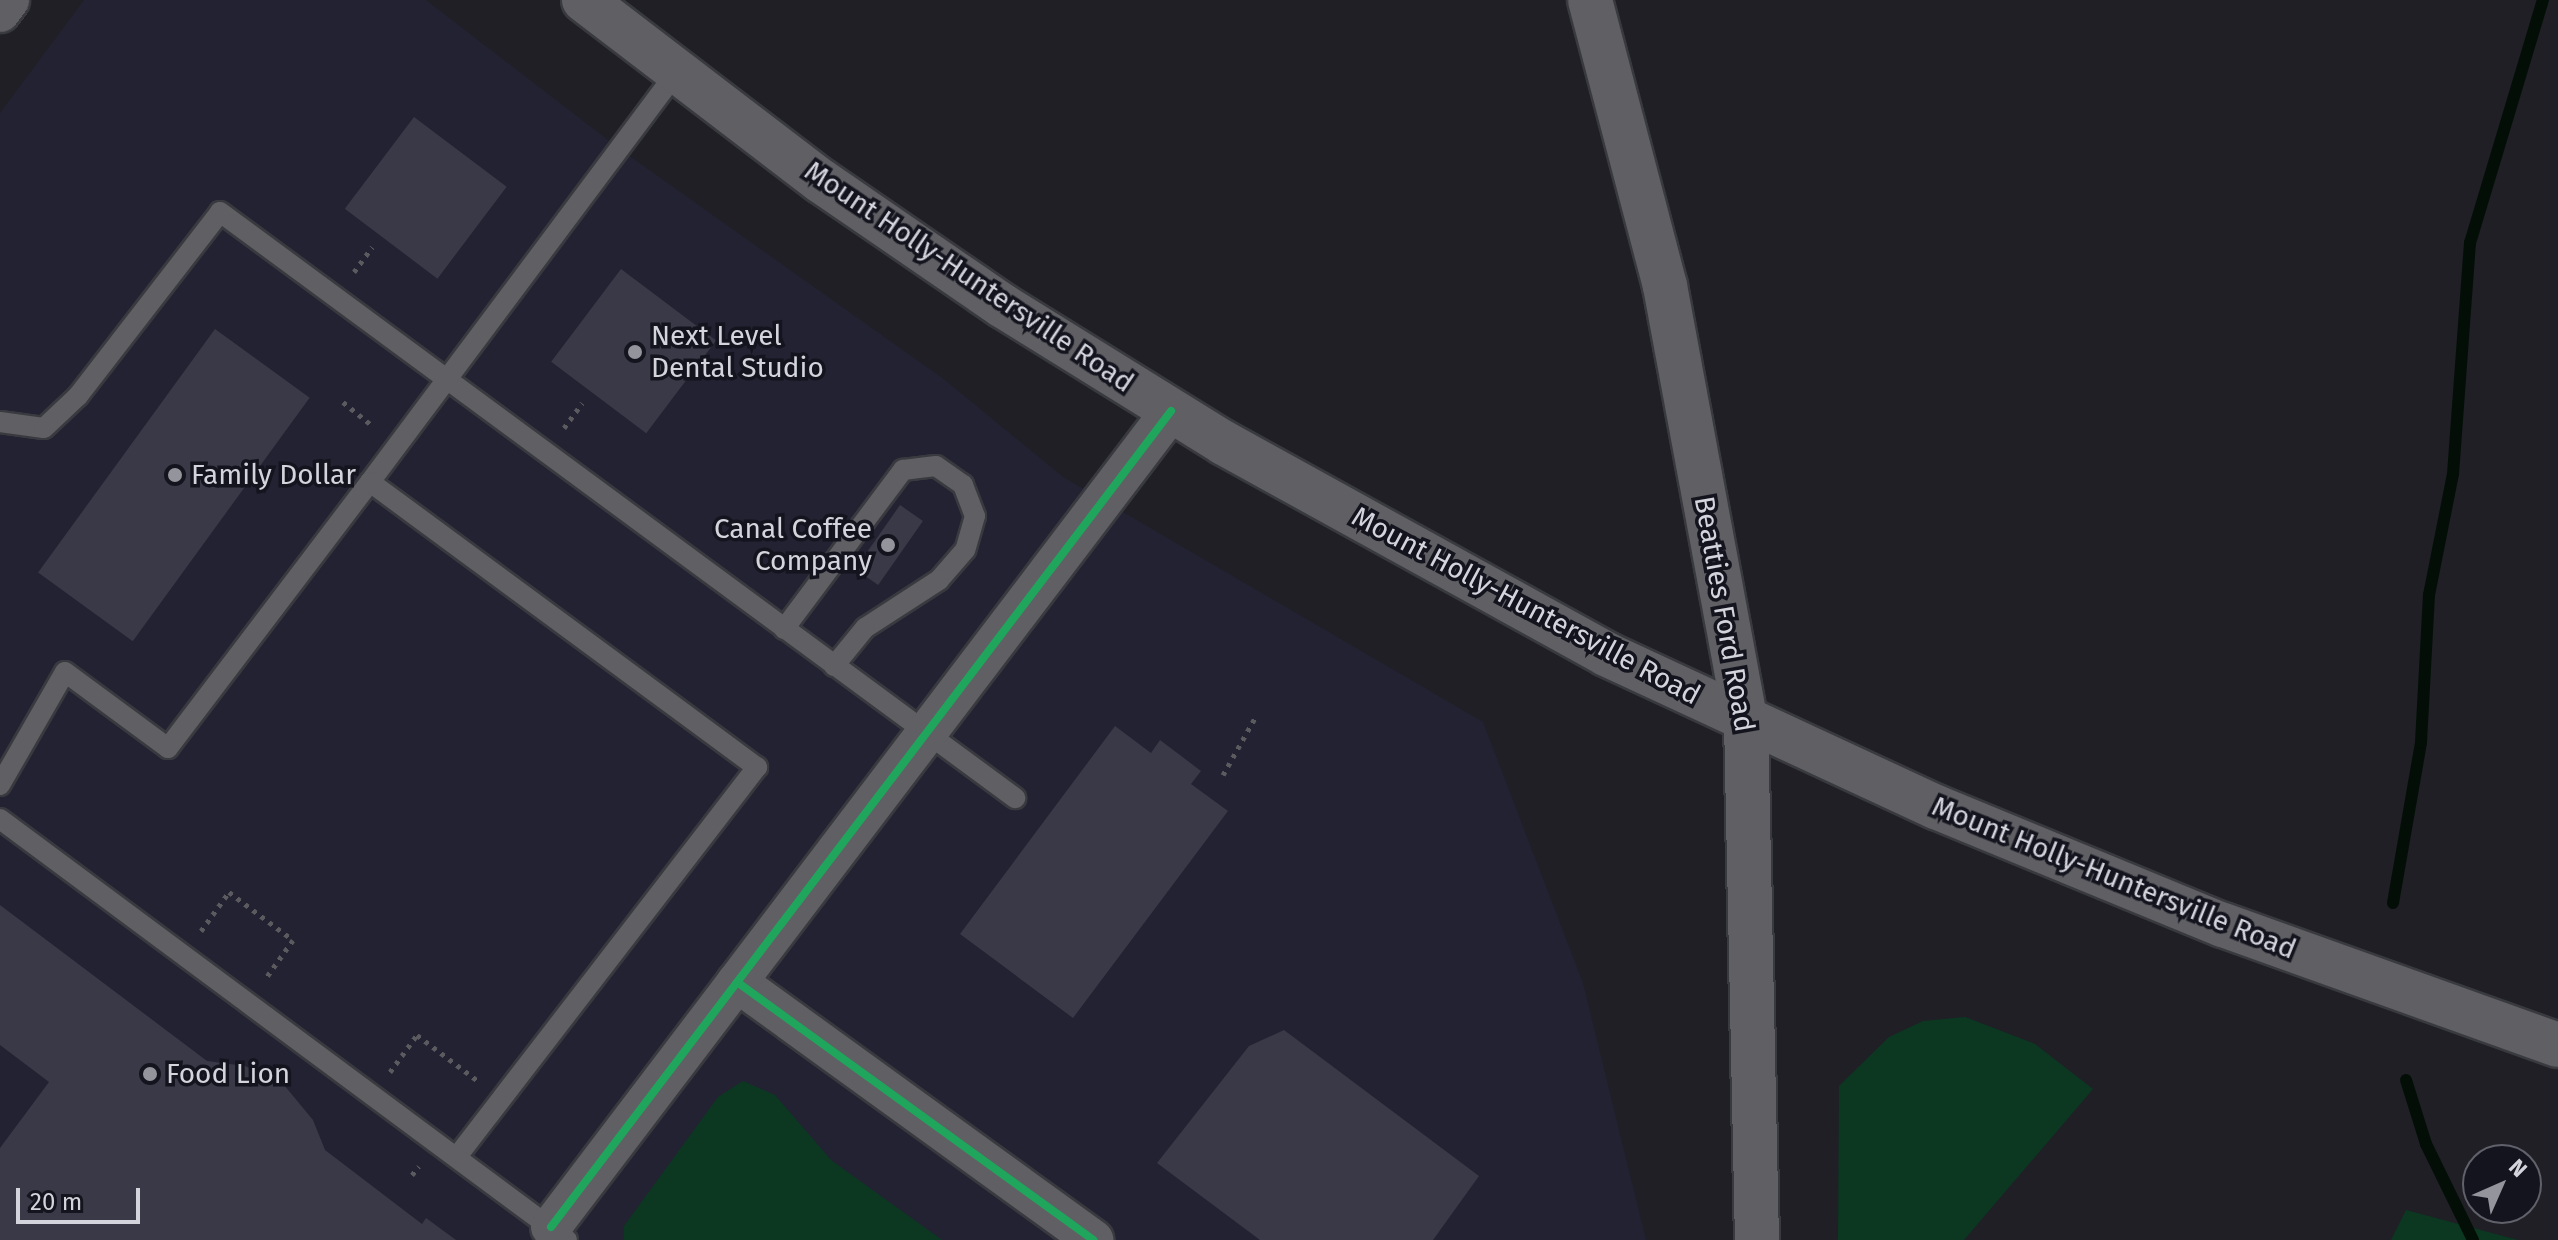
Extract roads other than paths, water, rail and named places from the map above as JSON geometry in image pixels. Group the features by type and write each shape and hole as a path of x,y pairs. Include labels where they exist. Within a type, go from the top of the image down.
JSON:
{"main road":[{"name":"Mount Holly-Huntersville Road","path":"584,0 676,73 970,284 1171,411 1606,654 1746,721 2223,925 2558,1045"},
{"name":"Beatties Ford Road","path":"1590,0 1665,286 1746,721 1757,1240"}],"street":[{"path":"0,12 9,0"},
{"path":"559,1233 737,982 924,732 1171,411"},
{"path":"737,982 1093,1240"}],"lane":[{"path":"0,785 65,672 168,748 448,383 676,73"},
{"path":"0,422 44,428 67,406 220,212 1015,798"},
{"path":"784,629 903,470 936,466 963,485 975,516 965,550 939,580 865,628 834,666"},
{"path":"370,482 757,767 457,1157"},
{"path":"0,819 559,1233"}],"waterway":[{"path":"2393,903 2421,742 2429,595 2453,474 2470,243 2543,0"},
{"path":"2406,1080 2426,1144 2473,1240"}],"place":[{"name":"Next Level Dental Studio","path":"635,352"},
{"name":"Family Dollar","path":"175,475"},
{"name":"Canal Coffee Company","path":"888,545"},
{"name":"Food Lion","path":"150,1074"}]}
